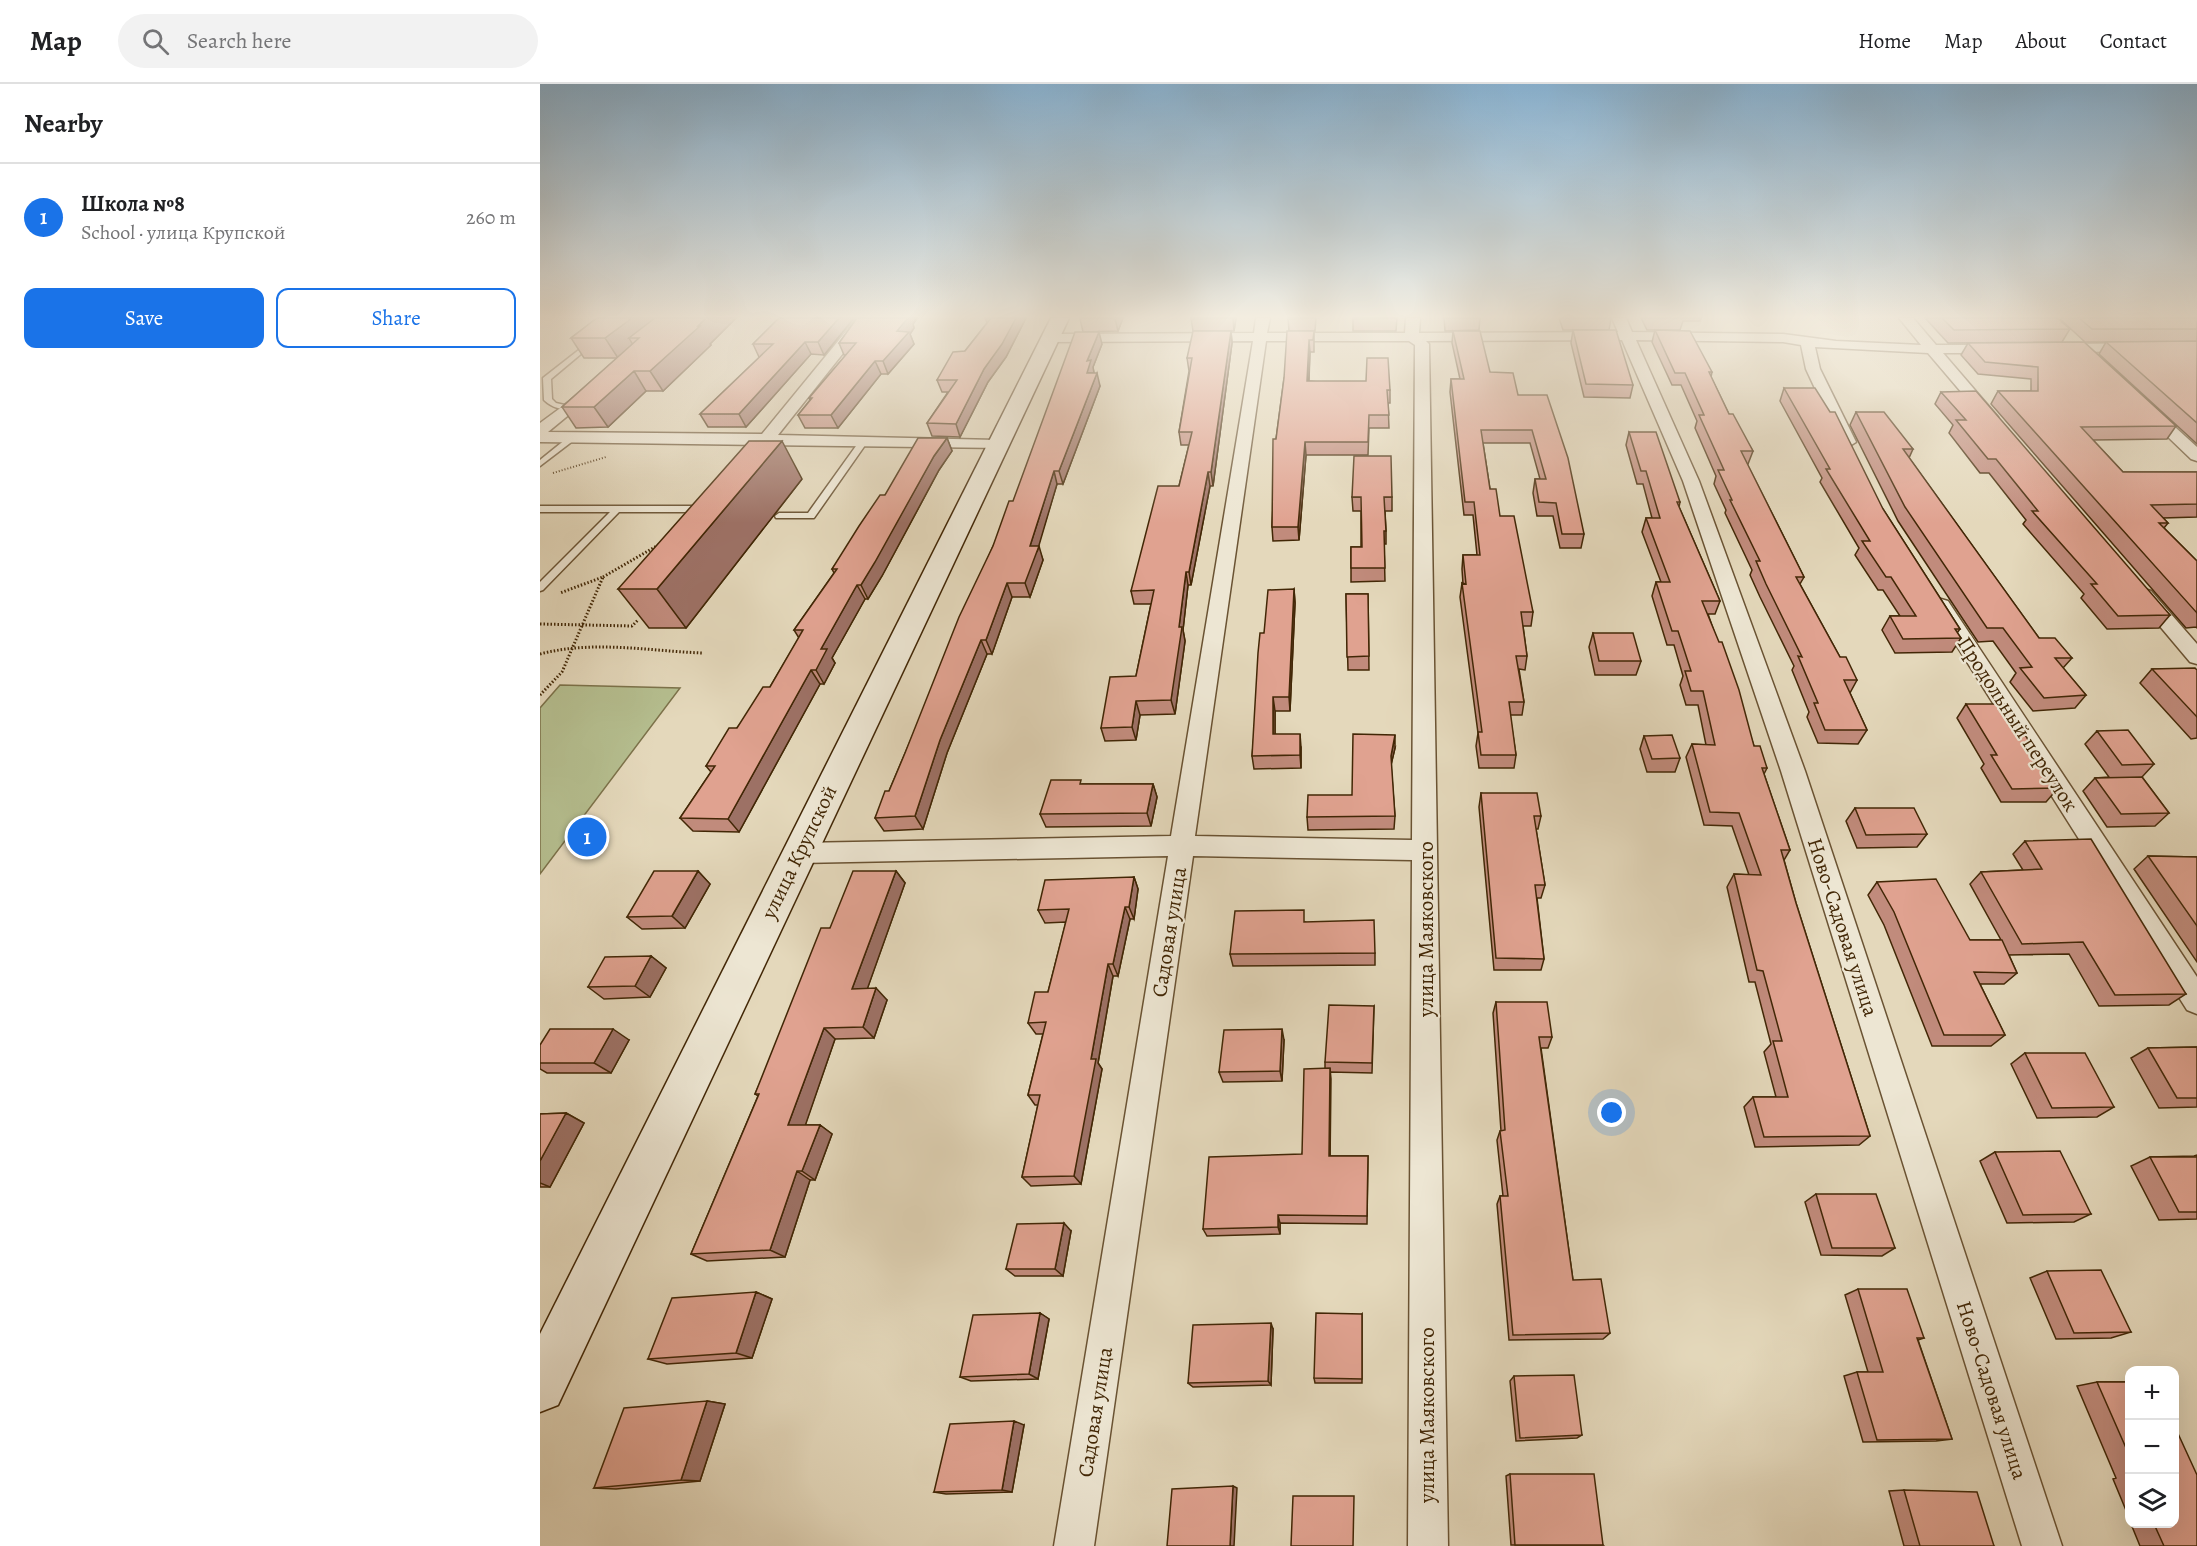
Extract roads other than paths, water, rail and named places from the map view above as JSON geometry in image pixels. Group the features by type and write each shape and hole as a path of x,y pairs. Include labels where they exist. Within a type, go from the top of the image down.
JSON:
{"main road":[{"name":"улица Крупской","path":"540,1387 1026,386"}],"street":[{"path":"540,431 595,386"},
{"path":"766,439 809,386"},
{"name":"Садовая улица","path":"1074,1546 1252,386"},
{"name":"улица Маяковского","path":"1422,386 1428,1546"},
{"name":"Ново-Садовая улица","path":"1648,386 1690,481 1793,771 2042,1546"},
{"path":"1821,386 1858,461"},
{"path":"1963,386 2003,432"},
{"path":"2139,402 2197,456"},
{"path":"540,437 766,439 996,445"},
{"path":"2135,585 2197,657"},
{"name":"Продольный переулок","path":"1933,592 2197,1001"},
{"path":"799,854 1183,846 1426,850"}],"lane":[{"path":"547,386 548,400 554,405 569,407"},
{"path":"540,464 574,437"},
{"path":"779,516 811,516 864,441"},
{"path":"540,509 720,508"},
{"path":"540,588 617,509"}],"place":[{"name":"Школа №8","path":"587,837"}]}
